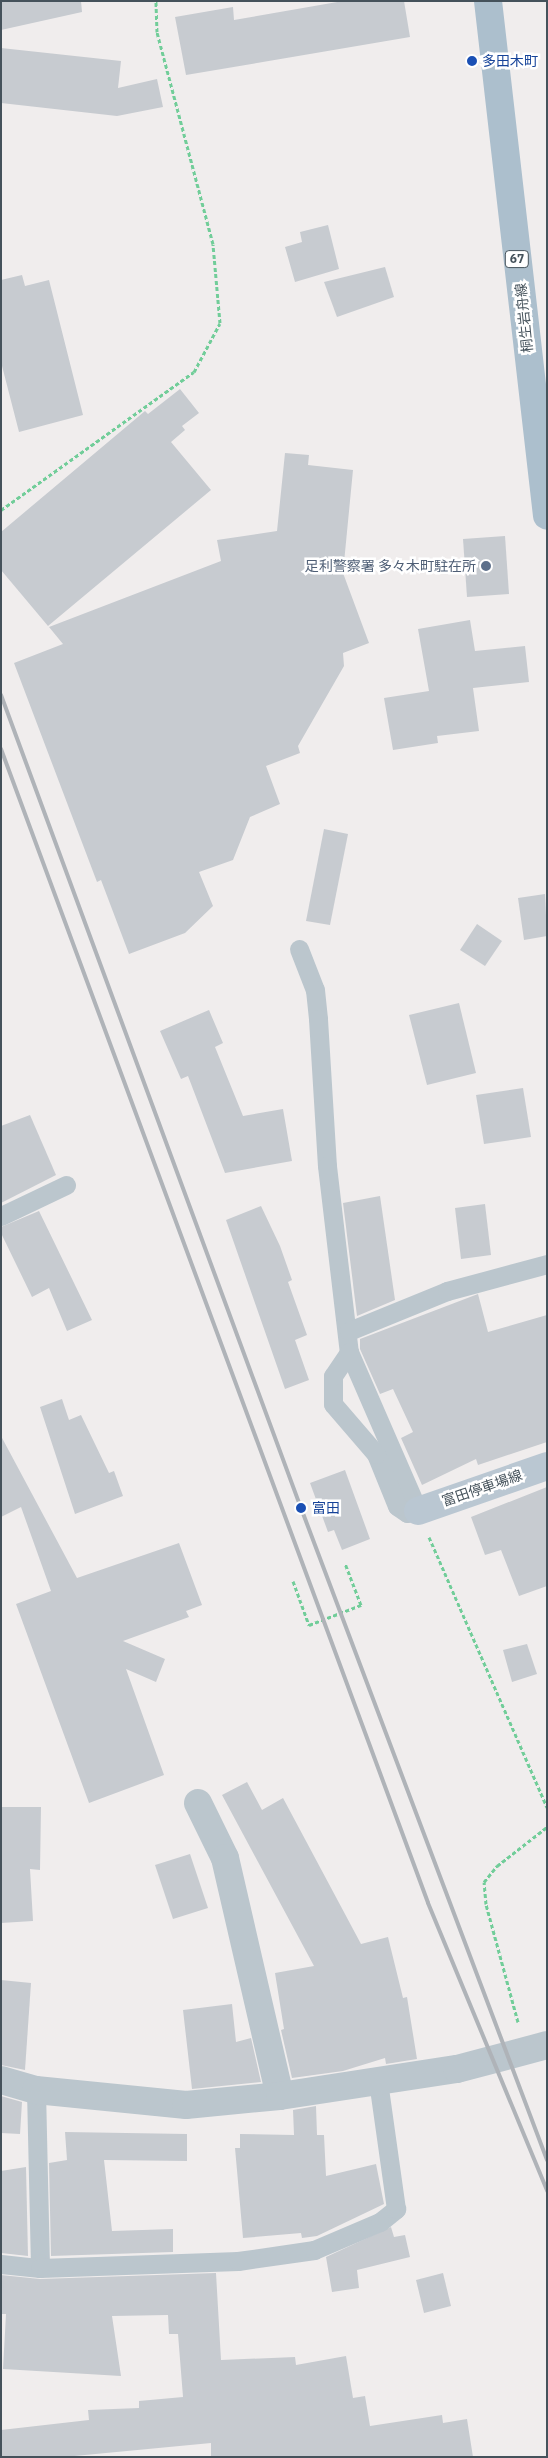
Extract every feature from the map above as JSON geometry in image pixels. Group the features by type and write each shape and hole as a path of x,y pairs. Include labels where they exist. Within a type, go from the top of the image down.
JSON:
{"main road":[{"name":"桐生岩舟線","path":"488,1 547,516"},
{"name":"富田停車場線","path":"418,1511 547,1466"}],"street":[{"path":"198,1803 225,1858 280,2096"},
{"path":"1,2080 36,2090 186,2105 280,2096 493,2063 547,2045"}],"lane":[{"path":"299,949 315,990 324,1072 327,1166 349,1331 349,1352 355,1373 418,1511 407,1513 397,1506 376,1454 334,1404 333,1376 349,1352"},
{"path":"1,1216 66,1185"},
{"path":"349,1331 448,1291 547,1264"},
{"path":"1,2264 40,2268 238,2261 314,2250 380,2222 396,2210 378,2081"},
{"path":"36,2090 40,2268"}],"path":[{"path":"1,510 194,372 220,323 214,244 157,32 156,1"},
{"path":"418,1511 547,1807"},
{"path":"292,1581 308,1625 361,1605 345,1563"},
{"path":"520,2028 486,1904 484,1882 497,1866 547,1827"}],"building":[{"path":"1,1 81,1 82,12 1,30"},
{"path":"343,1 404,1 410,37 186,75 175,17 233,7 234,20"},
{"path":"1,48 121,61 118,88 157,79 163,107 117,116 1,103"},
{"path":"328,225 339,269 295,282 285,247 302,242 300,232"},
{"path":"385,267 394,297 337,317 324,282"},
{"path":"22,275 25,286 49,280 83,415 19,432 1,362 1,280"},
{"path":"180,389 199,413 182,426 185,430 171,442 211,490 48,626 1,570 1,532 145,411 148,414"},
{"path":"285,453 309,455 308,465 353,470 343,573 369,643 343,653 344,666 298,746 300,753 266,766 280,804 250,817 233,860 199,872 213,906 185,933 129,954 101,880 97,882 14,663 63,644 49,627 221,561 217,540 277,531"},
{"name":"足利警察署 多々木町駐在所","path":"505,536 509,594 467,597 463,539"},
{"path":"470,620 475,651 525,646 529,682 473,688 479,731 437,736 438,743 393,750 384,698 429,691 418,629"},
{"path":"324,829 348,834 330,925 306,921"},
{"path":"545,894 547,936 524,940 518,898"},
{"path":"477,924 502,941 485,966 460,950"},
{"path":"459,1003 476,1073 427,1085 409,1015"},
{"path":"209,1010 223,1043 215,1047 243,1116 283,1109 292,1161 225,1173 188,1076 181,1079 160,1031"},
{"path":"523,1088 531,1137 484,1144 476,1095"},
{"path":"30,1115 56,1175 1,1203 1,1126"},
{"path":"380,1196 395,1300 357,1316 343,1203"},
{"path":"485,1204 491,1255 461,1259 455,1208"},
{"path":"261,1206 280,1246 292,1280 288,1282 307,1335 295,1340 309,1380 285,1389 226,1220"},
{"path":"39,1211 92,1320 67,1331 49,1288 32,1297 1,1233 1,1227"},
{"path":"478,1294 488,1332 547,1315 547,1442 478,1465 476,1459 422,1485 401,1438 413,1432 393,1389 380,1394 360,1349 360,1339"},
{"path":"62,1399 69,1420 81,1415 109,1473 114,1471 123,1496 75,1514 40,1407"},
{"path":"1,1436 77,1578 179,1543 202,1605 186,1611 189,1617 123,1641 165,1659 156,1682 126,1669 164,1775 89,1803 16,1604 51,1591 21,1507 1,1517"},
{"path":"345,1470 370,1539 342,1550 334,1530 328,1532 310,1483"},
{"path":"547,1487 547,1586 519,1596 501,1550 485,1555 471,1517"},
{"path":"527,1644 537,1674 512,1682 503,1650"},
{"path":"247,1782 262,1810 283,1798 361,1944 388,1937 403,1998 407,1997 417,2059 386,2064 385,2058 343,2071 292,2078 281,2030 284,2029 275,1973 314,1966 222,1795"},
{"path":"1,1807 41,1807 40,1870 30,1869 33,1921 1,1923"},
{"path":"190,1854 208,1908 173,1919 155,1865"},
{"path":"1,1980 31,1983 25,2070 1,2065"},
{"path":"232,2004 236,2042 251,2038 261,2082 192,2089 183,2010"},
{"path":"1,2096 22,2102 20,2134 1,2133"},
{"path":"316,2106 317,2135 324,2135 326,2176 376,2164 384,2204 317,2236 302,2238 301,2233 243,2238 235,2148 240,2148 240,2134 294,2135 293,2110"},
{"path":"65,2132 187,2134 187,2161 104,2160 112,2231 173,2229 173,2252 51,2256 49,2163 67,2160"},
{"path":"26,2167 28,2256 1,2253 1,2171"},
{"path":"391,2227 394,2237 405,2235 410,2257 357,2270 359,2288 332,2292 326,2257"},
{"path":"216,2273 221,2360 295,2357 296,2365 346,2356 353,2398 365,2396 370,2426 442,2415 443,2423 467,2419 473,2457 211,2457 211,2443 64,2457 1,2457 1,2430 89,2420 88,2410 139,2408 139,2401 183,2397 178,2334 169,2334 168,2315 112,2316 121,2376 3,2369 6,2314 1,2314 1,2275 40,2279"},
{"path":"443,2273 451,2306 424,2313 416,2280"}],"railway":[{"path":"1,695 301,1508 547,2160"},
{"path":"1,749 428,1903 547,2191"}],"place":[{"name":"多田木町","path":"472,61"},
{"name":"足利警察署 多々木町駐在所","path":"486,566"},
{"name":"富田","path":"301,1508"}]}
